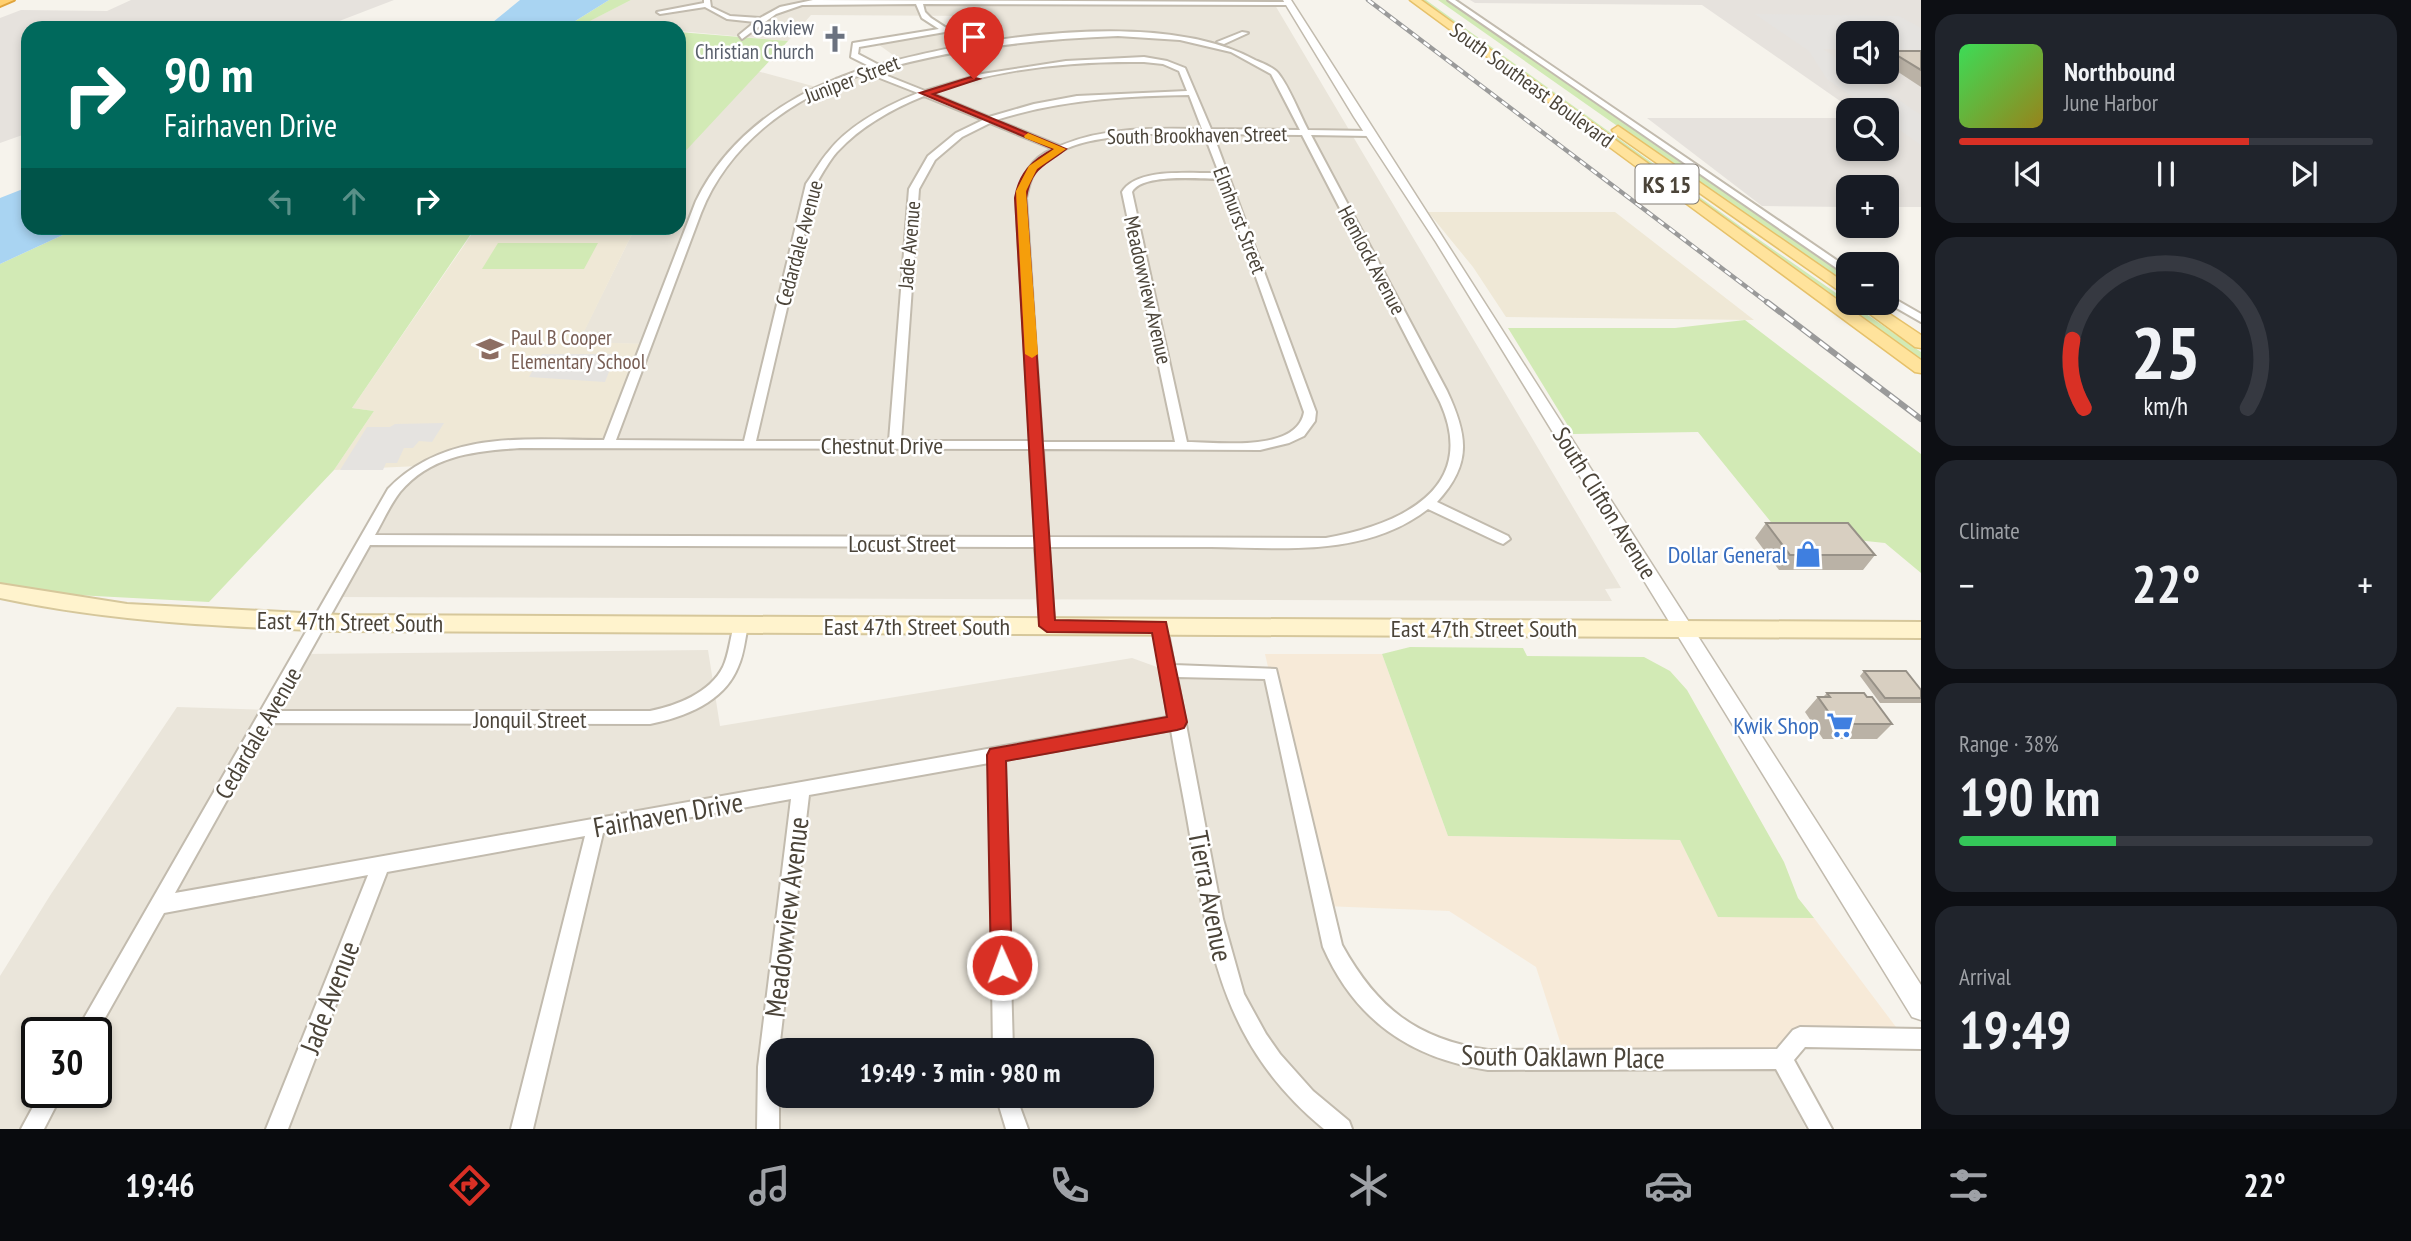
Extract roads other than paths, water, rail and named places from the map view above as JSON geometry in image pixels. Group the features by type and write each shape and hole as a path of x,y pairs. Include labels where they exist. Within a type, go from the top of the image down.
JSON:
{"highway":[{"path":"0,3 8,0"}],"main road":[{"name":"South Southeast Boulevard","path":"1415,0 1921,368"},
{"name":"South Southeast Boulevard","path":"1434,0 1836,284"},
{"path":"1880,315 1921,343"},
{"name":"East 47th Street South","path":"0,591 91,608 170,617 320,622 1921,630"}],"street":[{"path":"1451,0 1836,265"},
{"path":"742,37 759,20 803,1 1288,1"},
{"path":"919,1 923,15 963,44"},
{"name":"South Clifton Avenue","path":"1288,1 1369,132 1442,242 1921,1008"},
{"path":"660,12 707,2 711,11 722,16 759,20"},
{"path":"877,67 854,55 856,45 946,30"},
{"name":"Juniper Street","path":"609,443 711,179 743,140 773,115 815,90 867,70 963,44 1023,35 1122,30 1180,34 1221,43"},
{"path":"1221,43 1244,33"},
{"name":"Hemlock Avenue","path":"1221,43 1250,54 1274,74 1451,412 1458,439 1456,458 1443,486 1427,503"},
{"name":"Elmhurst Street","path":"1129,60 1155,61 1176,66 1184,72 1310,412 1309,422"},
{"name":"Cedardale Avenue","path":"749,444 807,197 817,171 840,144 864,124 925,93 1021,69 1129,60"},
{"path":"867,70 1062,149"},
{"name":"Jade Avenue","path":"895,444 903,305 914,189 919,174 936,153 958,137 990,120 1027,108 1079,97 1128,93 1193,93"},
{"name":"South Brookhaven Street","path":"1047,626 1021,191 1033,168 1042,159 1062,149 1111,134 1369,132"},
{"name":"Meadowview Avenue","path":"1182,446 1127,194 1131,186 1152,177 1223,176"},
{"path":"1899,306 1921,319"},
{"name":"Chestnut Drive","path":"448,454 493,445 609,443 1038,446 1276,443 1300,432 1309,422"},
{"name":"Cedardale Avenue","path":"95,1017 393,492 418,466 448,454"},
{"path":"1427,503 1503,539"},
{"name":"Locust Street","path":"367,540 1326,543 1383,529 1427,503"},
{"name":"Jonquil Street","path":"267,717 660,717 696,703 725,677 741,625"},
{"name":"Tierra Avenue","path":"1160,627 1228,978 1256,1034 1278,1066 1305,1097 1341,1129"},
{"name":"South Oaklawn Place","path":"1168,671 1271,673 1333,947 1345,972 1359,992 1396,1028 1443,1052 1488,1060 1782,1059"},
{"name":"Fairhaven Drive","path":"158,905 1177,722"},
{"path":"996,755 1003,1038"},
{"name":"Meadowview Avenue","path":"768,1129 768,1067 801,790"},
{"path":"522,1129 596,827"},
{"name":"Jade Avenue","path":"278,1129 381,865"},
{"path":"1821,1129 1782,1059 1800,1037 1921,1039"},
{"path":"32,1129 43,1108"},
{"path":"1010,1108 1017,1129"}],"water":[{"path":"520,0 609,0 575,21 494,21"},
{"path":"21,190 21,235 63,235 0,264 0,198"}],"railway":[{"path":"1368,0 1769,304"},
{"path":"1767,302 1921,419"}],"place":[{"name":"Oakview Christian Church","path":"835,39"},
{"name":"Paul B Cooper Elementary School","path":"490,349"},
{"name":"Dollar General","path":"1808,554"},
{"name":"Kwik Shop","path":"1840,725"}]}
